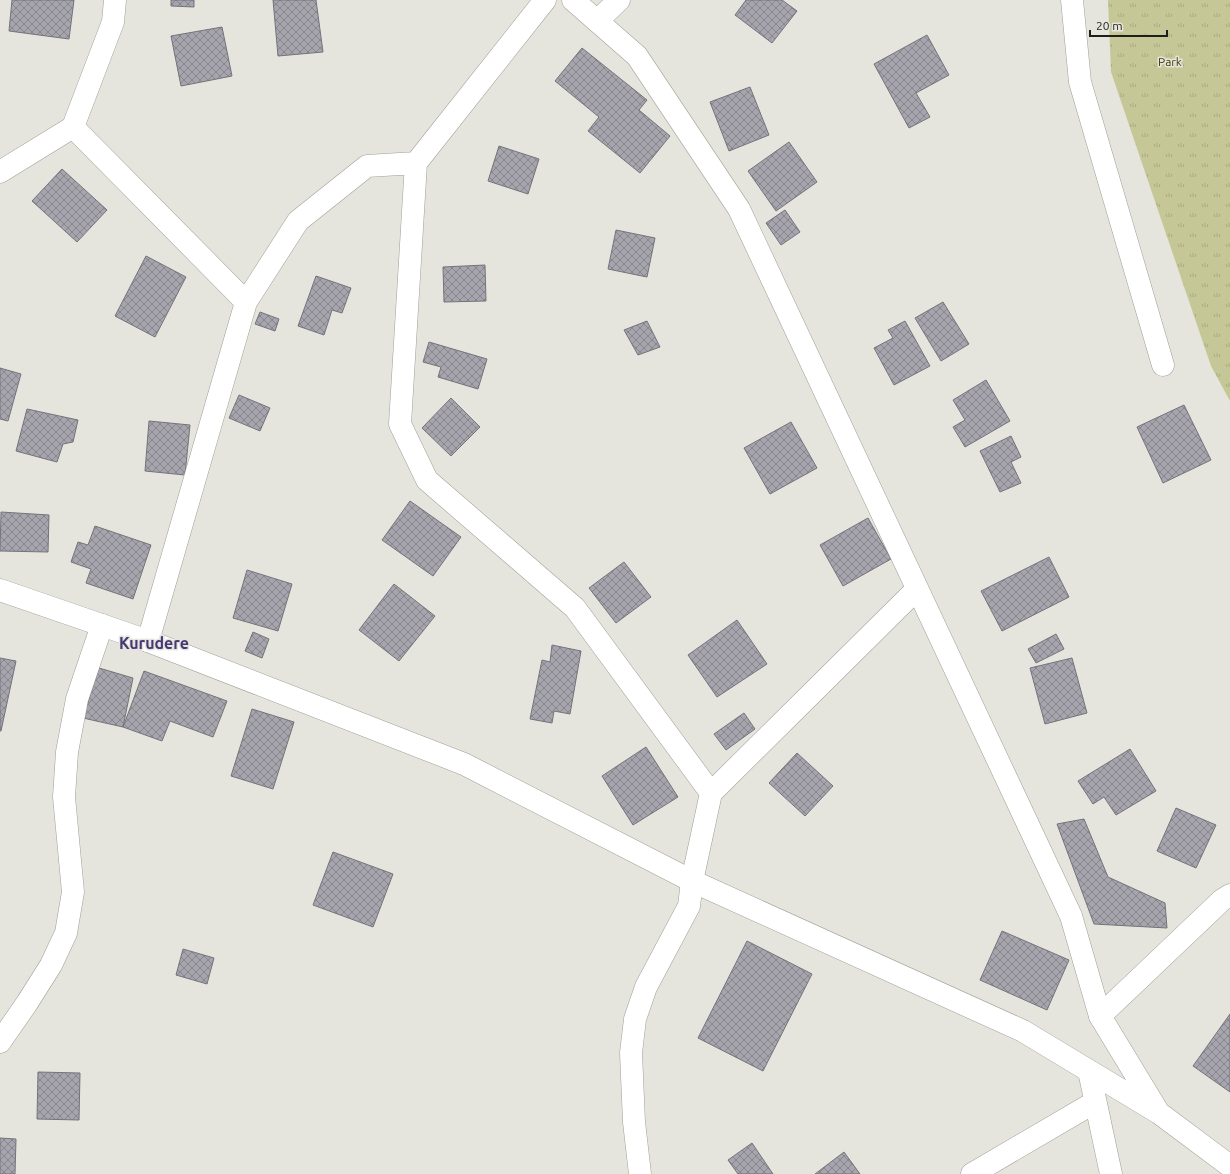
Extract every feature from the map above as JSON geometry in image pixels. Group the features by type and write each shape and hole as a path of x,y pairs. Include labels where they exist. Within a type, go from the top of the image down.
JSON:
{"street":[{"path":"0,172 73,127 113,22 115,0"},
{"path":"545,0 416,163 400,424 427,480 575,608 711,793"},
{"path":"573,0 636,56 739,209 1071,916 1100,1016 1159,1113"},
{"path":"597,21 619,0"},
{"path":"1072,0 1080,82 1162,365"},
{"path":"73,127 246,302"},
{"path":"148,641 246,302 298,221 367,166 416,163"},
{"path":"0,590 148,641 464,764 692,881 1023,1031 1159,1113 1230,1166"},
{"path":"640,1174 634,1122 631,1053 636,1018 646,987 689,906 692,881 711,793 918,590"},
{"path":"0,1042 51,965 66,933 72,892 64,796 67,752 77,699 102,625"},
{"path":"1100,1016 1222,900 1230,895"},
{"path":"1089,1071 1110,1174"},
{"path":"972,1174 1096,1102"}],"green space":[{"name":"Park","path":"1108,0 1230,0 1230,401 1211,366 1111,72"}],"building":[{"path":"12,0 74,0 69,39 9,31"},
{"path":"171,0 194,0 194,7 171,6"},
{"path":"273,0 316,0 323,52 278,56"},
{"path":"746,0 782,0 797,11 772,43 735,15"},
{"path":"222,27 232,76 181,86 171,36"},
{"path":"927,35 949,75 916,93 930,117 909,128 874,64"},
{"path":"582,48 647,100 639,110 670,136 640,173 588,131 599,117 555,81"},
{"path":"750,87 769,135 729,151 710,102"},
{"path":"789,142 817,182 776,211 748,171"},
{"path":"499,146 539,159 528,194 488,181"},
{"path":"62,169 107,210 77,242 32,201"},
{"path":"785,210 800,232 781,245 766,223"},
{"path":"616,230 655,238 647,277 608,269"},
{"path":"146,256 186,277 155,337 115,316"},
{"path":"485,265 486,301 444,302 443,267"},
{"path":"316,276 351,288 342,313 332,310 324,335 298,326"},
{"path":"943,302 969,344 941,361 915,318"},
{"path":"260,312 279,319 275,331 255,324"},
{"path":"647,321 660,347 638,355 624,330"},
{"path":"905,321 930,366 894,385 874,348 893,338 888,330"},
{"path":"429,342 487,359 478,389 438,377 441,367 423,362"},
{"path":"0,368 21,374 8,421 0,419"},
{"path":"986,380 1010,421 965,447 953,427 965,420 953,400"},
{"path":"239,395 270,408 260,431 229,418"},
{"path":"451,398 480,427 451,456 422,428"},
{"path":"1184,405 1211,460 1163,483 1137,427"},
{"path":"27,409 78,420 73,442 63,444 57,462 16,451"},
{"path":"149,421 190,425 185,475 145,471"},
{"path":"791,422 817,468 770,494 744,448"},
{"path":"1011,436 1021,457 1011,462 1021,483 1000,492 980,451"},
{"path":"410,501 461,537 433,576 382,540"},
{"path":"1,512 49,515 48,552 0,551"},
{"path":"868,518 891,559 843,586 820,545"},
{"path":"95,526 151,545 133,599 86,583 91,569 71,562 78,542 88,545"},
{"path":"1049,557 1069,597 1002,631 981,591"},
{"path":"624,562 651,597 616,623 589,588"},
{"path":"247,570 292,584 278,631 233,618"},
{"path":"394,584 435,616 399,661 359,630"},
{"path":"737,620 767,664 717,697 688,655"},
{"path":"253,632 269,639 262,658 245,651"},
{"path":"1056,634 1064,649 1036,663 1028,649"},
{"path":"552,645 581,651 570,714 554,711 552,723 530,719 542,660 550,662"},
{"path":"0,658 16,661 1,731 0,731"},
{"path":"1072,658 1087,713 1045,724 1030,668"},
{"path":"99,668 133,678 123,727 83,718"},
{"path":"144,671 227,701 213,737 170,721 162,741 123,727"},
{"path":"252,709 294,722 273,789 231,776"},
{"path":"744,713 755,729 726,750 714,734"},
{"path":"646,747 678,797 633,825 602,776"},
{"path":"1130,749 1156,791 1116,815 1104,797 1093,804 1078,781"},
{"path":"797,753 833,786 805,816 769,783"},
{"path":"1176,808 1216,825 1196,868 1157,851"},
{"path":"1084,819 1108,877 1165,903 1167,928 1094,924 1057,824"},
{"path":"333,852 393,874 373,927 313,905"},
{"path":"1002,931 1069,960 1047,1010 980,980"},
{"path":"747,941 812,974 763,1071 698,1038"},
{"path":"183,949 214,958 207,984 176,975"},
{"path":"1230,1014 1230,1092 1193,1066"},
{"path":"38,1072 80,1073 79,1120 37,1119"},
{"path":"0,1138 16,1139 15,1174 0,1174"},
{"path":"752,1143 773,1174 738,1174 728,1160"},
{"path":"844,1152 860,1174 815,1174"}],"district":[{"name":"Kurudere","path":"154,643"}]}
